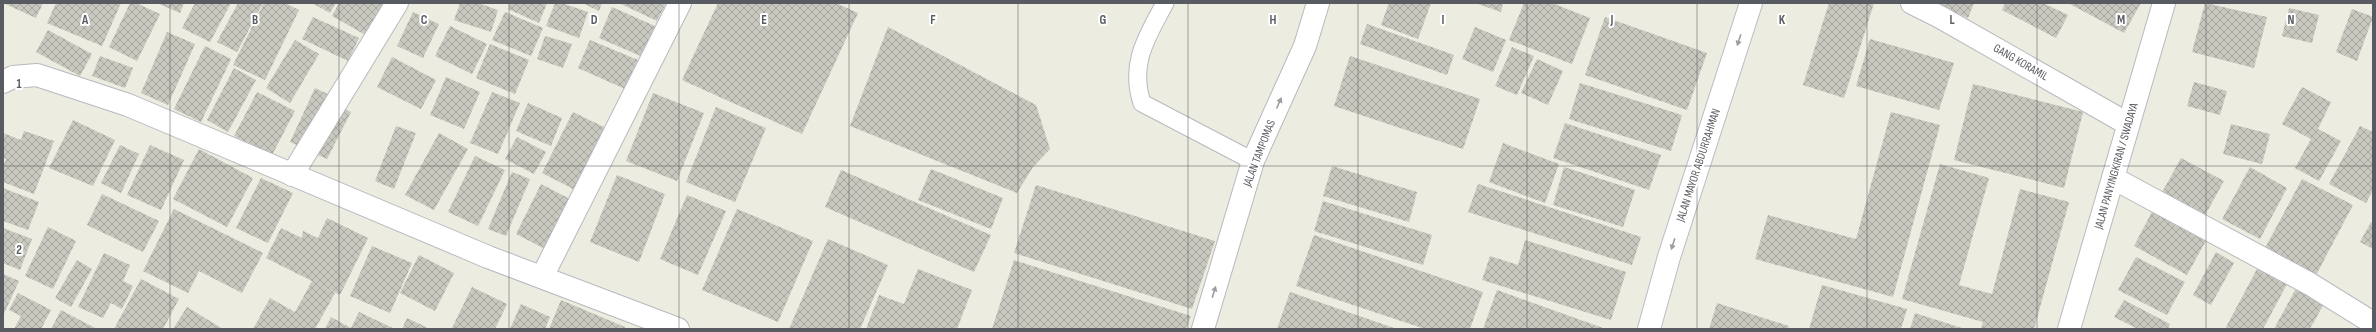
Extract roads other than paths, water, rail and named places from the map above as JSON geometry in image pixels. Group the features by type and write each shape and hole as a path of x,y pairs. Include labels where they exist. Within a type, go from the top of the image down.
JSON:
{"street":[{"path":"292,175 397,3"},
{"path":"542,277 680,3"},
{"name":"JALAN TAMPOMAS","path":"1203,329 1253,161 1305,46 1318,3"},
{"name":"JALAN MAYOR ABDURRAHMAN","path":"1650,329 1669,257 1751,3"},
{"name":"GANG KORAMIL","path":"1912,3 1940,17 2128,124"},
{"name":"JALAN PANYINGKIRAN / SWADAYA","path":"2070,329 2112,178 2164,3"},
{"path":"3,82 13,77 36,75 128,105 292,175 542,277 678,329"},
{"path":"2112,178 2310,284 2373,323"}],"lane":[{"path":"1165,3 1141,48 1137,87 1142,103 1253,161"}]}
